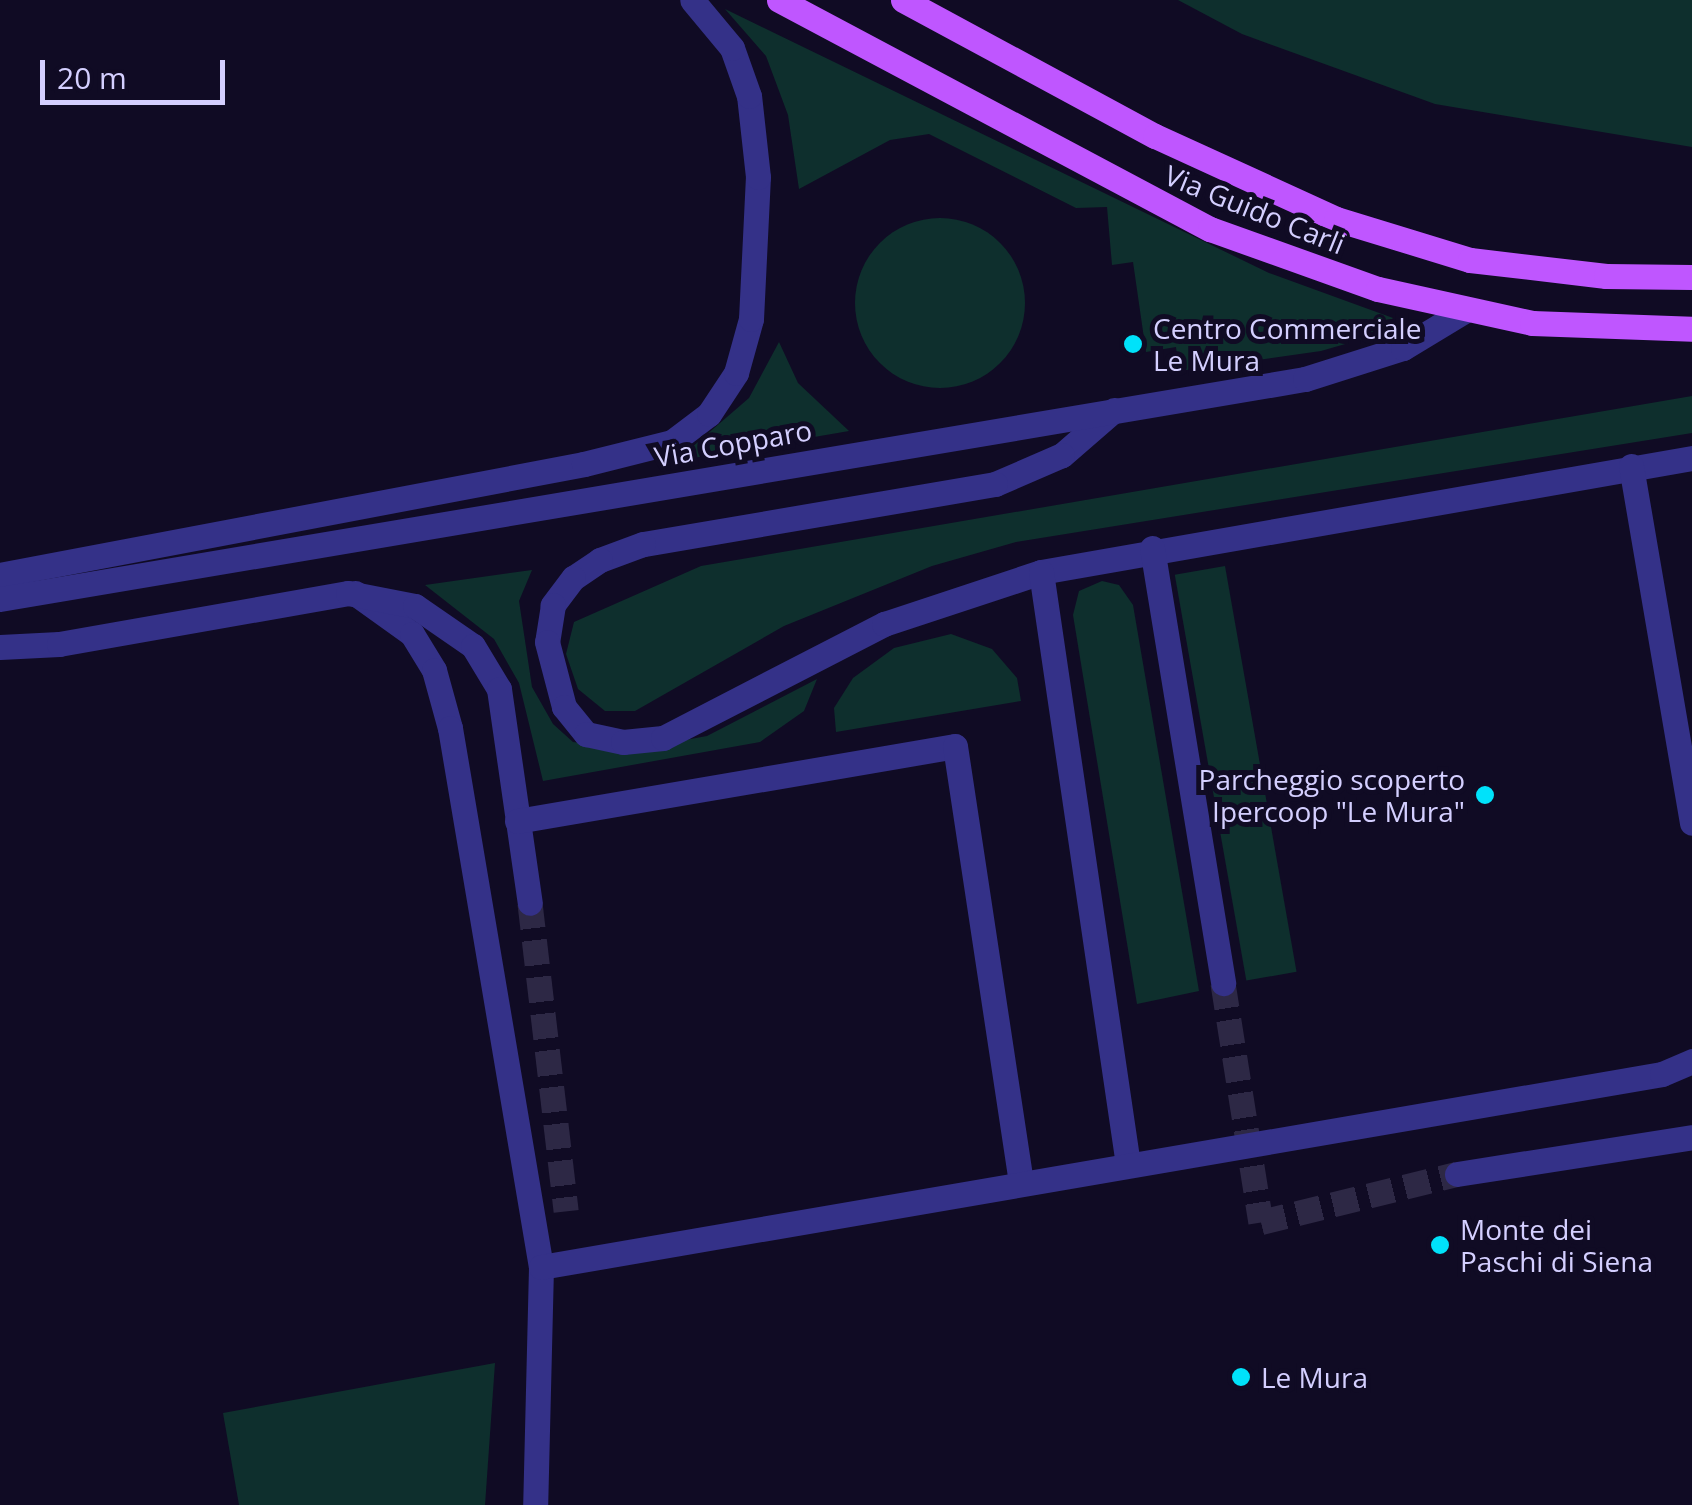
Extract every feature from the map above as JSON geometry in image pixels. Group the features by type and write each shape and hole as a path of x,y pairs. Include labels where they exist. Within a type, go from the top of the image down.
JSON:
{"main road":[{"name":"Via Guido Carli","path":"780,0 1210,229 1378,289 1464,311 1532,323 1692,329"},
{"name":"Via Guido Carli","path":"902,0 1155,136 1336,220 1470,260 1606,276 1692,277"}],"street":[{"name":"Via Copparo","path":"0,575 584,464 672,442 709,414 741,355 760,231 749,96 732,48 692,0"},
{"name":"Via Copparo","path":"0,599 1349,368 1403,348 1464,311"},
{"path":"1114,410 1062,455 995,484 658,541 600,560 572,578 553,605 551,674 564,706 586,734 623,742 662,738 884,624 1041,572 1152,548 1692,458"},
{"path":"1630,466 1692,823"},
{"path":"1152,548 1222,983"},
{"path":"1041,572 1128,1165"},
{"path":"0,647 58,644 356,592 432,614 484,659 500,689 530,903"},
{"path":"356,592 412,634 442,692 541,1267 534,1505"},
{"path":"517,821 955,746 1022,1184"},
{"path":"541,1267 1662,1074 1692,1061"},
{"path":"1456,1174 1692,1137"}],"green space":[{"path":"1178,0 1692,0 1692,147 1435,104 1242,34"},
{"path":"725,9 1269,273 1393,318 1373,336 1321,351 1179,371 1176,347 1146,352 1133,262 1112,265 1107,207 1076,208 929,134 890,140 799,189 788,115 766,56"},
{"path":"940,218 972,225 1000,243 1018,271 1025,303 1018,335 1000,363 972,381 940,388 908,381 880,363 862,335 855,303 862,271 880,243 908,225"},
{"path":"779,342 798,383 849,431 676,461 749,398"},
{"path":"1692,396 1692,433 1016,542 932,566 784,626 635,711 605,711 578,689 566,654 574,622 701,566"},
{"path":"1225,566 1297,972 1246,981 1175,575"},
{"path":"532,570 519,601 532,687 553,724 573,742 631,750 707,736 817,679 804,711 760,742 543,781 519,683 494,639 425,585"},
{"path":"1102,581 1119,585 1133,605 1199,991 1137,1004 1073,615 1079,591"},
{"path":"951,634 992,649 1017,678 1021,701 836,732 834,708 853,678 894,648"},
{"path":"495,1363 485,1505 239,1505 223,1413"}],"tunnel":[{"path":"530,903 566,1211"},
{"path":"1223,983 1261,1222 1457,1174"}],"place":[{"name":"Centro Commerciale Le Mura","path":"1133,344"},
{"name":"Parcheggio scoperto Ipercoop \"Le Mura\"","path":"1485,795"},
{"name":"Monte dei Paschi di Siena","path":"1440,1245"},
{"name":"Le Mura","path":"1241,1377"}]}
